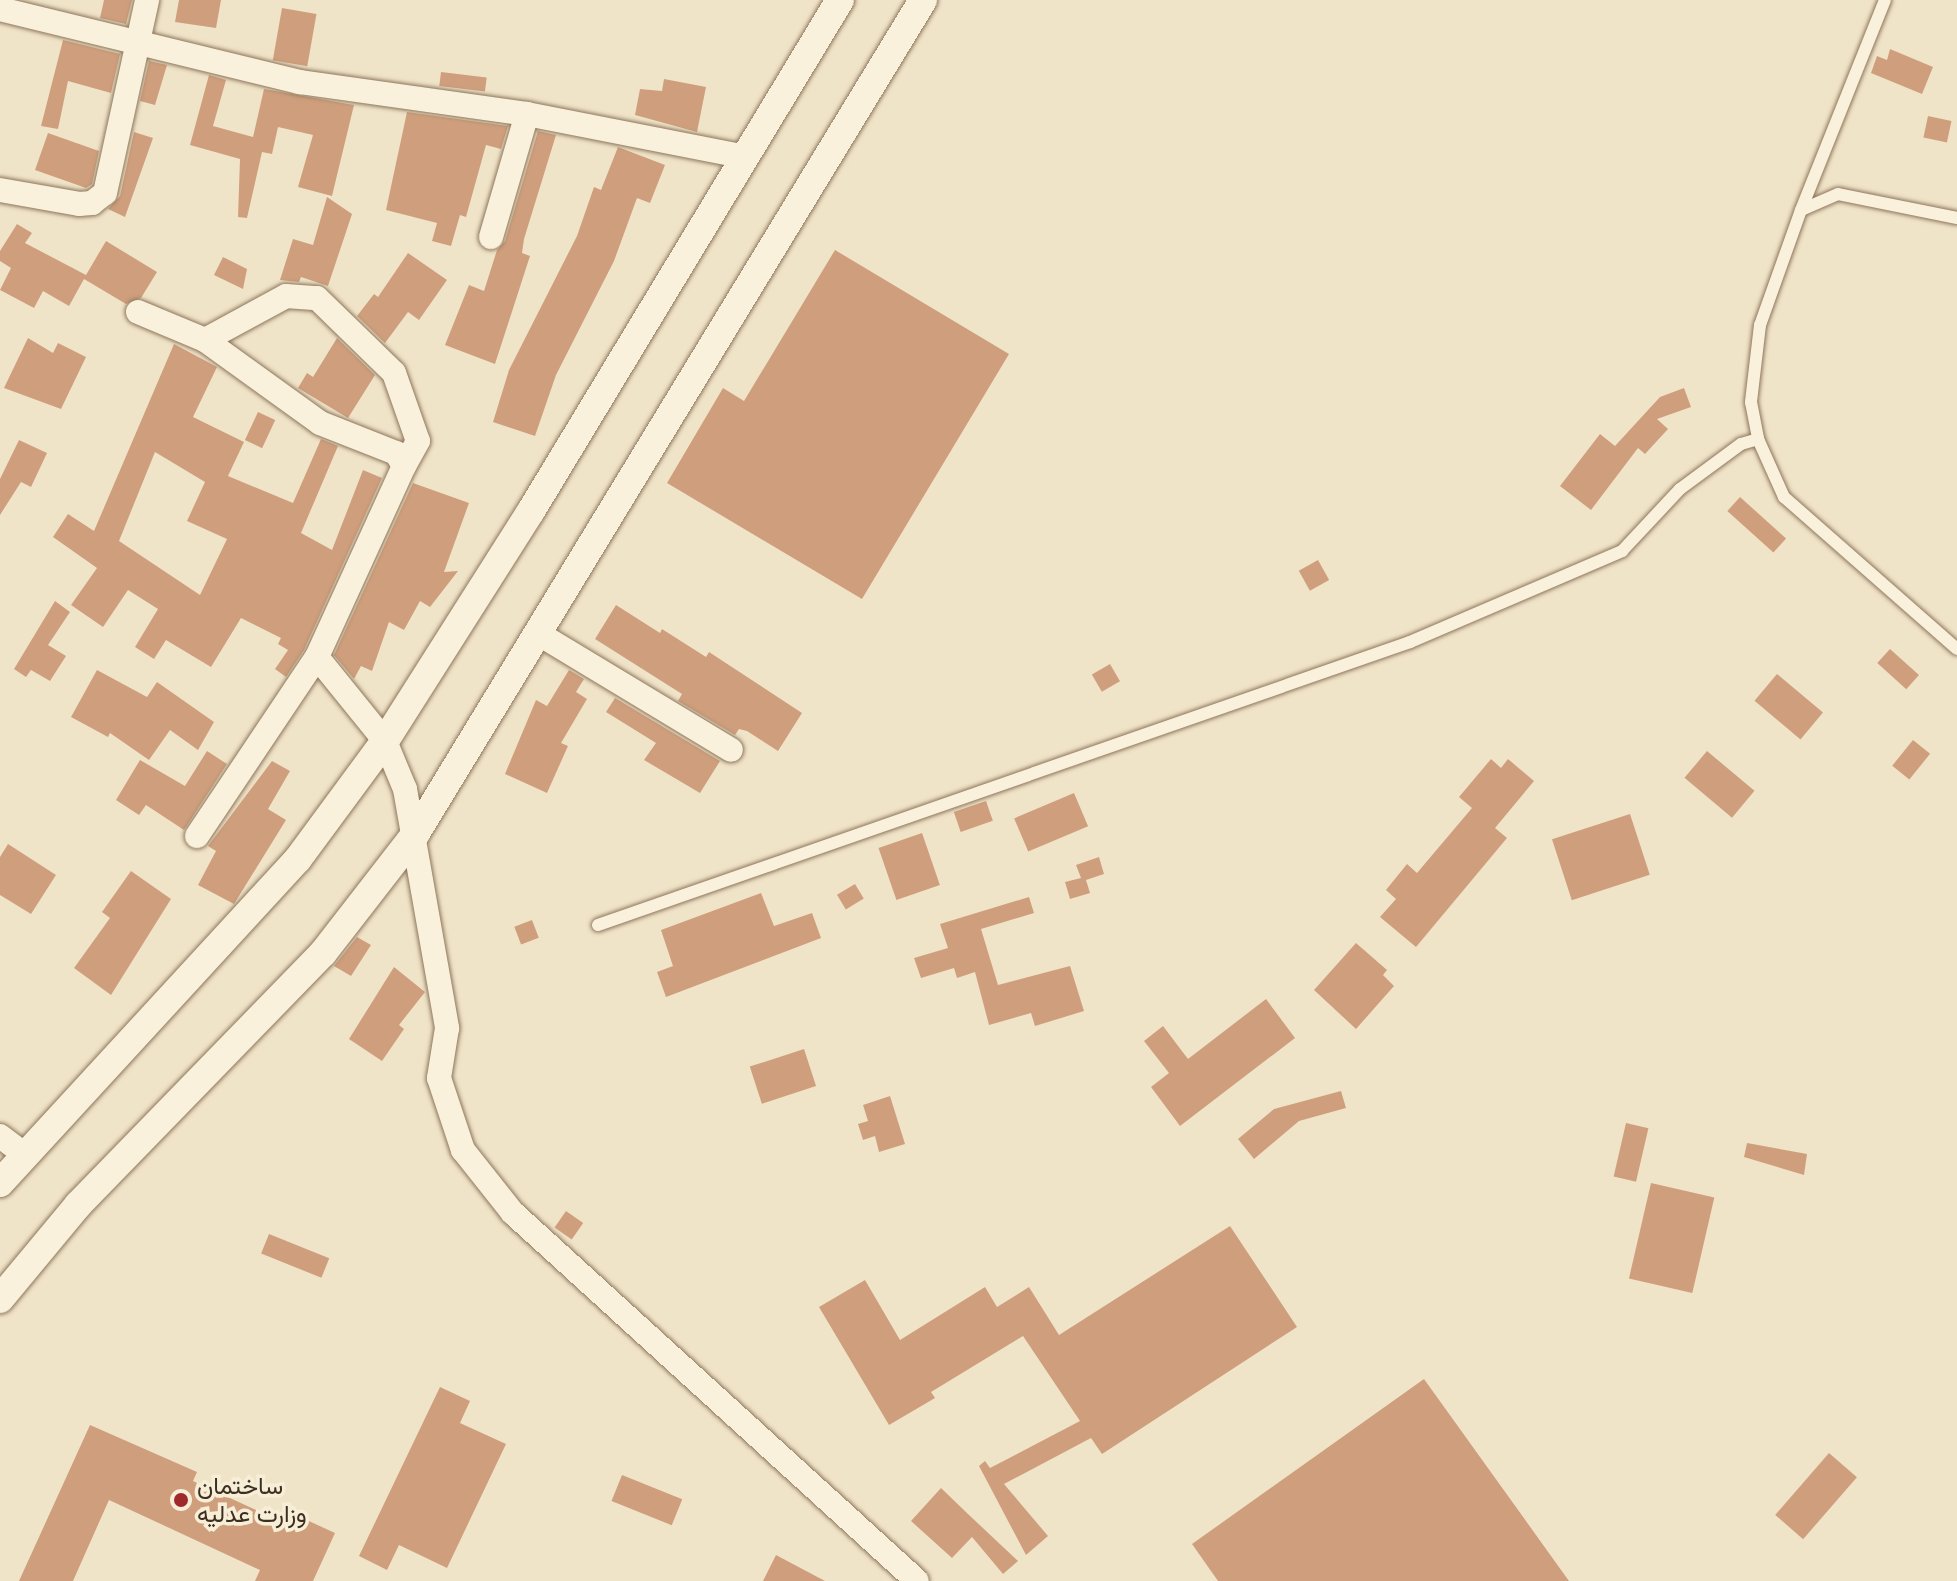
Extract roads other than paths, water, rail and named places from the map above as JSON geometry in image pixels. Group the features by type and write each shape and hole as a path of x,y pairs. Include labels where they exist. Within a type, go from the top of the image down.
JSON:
{"street":[{"path":"0,190 79,204 92,203 105,193 147,0"},
{"path":"0,1183 298,859 385,741 531,511 742,156 840,0"},
{"path":"0,1299 78,1205 323,953 416,833 923,0"},
{"path":"0,9 300,82 527,114 742,156"},
{"path":"491,237 527,114"},
{"path":"197,836 260,735 317,657 418,441 394,373 317,298 286,296 205,340"},
{"path":"138,312 205,340 320,423 396,453 404,466"},
{"path":"539,634 731,750"},
{"path":"317,657 385,741 416,833 447,1028 439,1078 463,1150 513,1213 917,1581"},
{"path":"0,1136 24,1154"}],"lane":[{"path":"1885,0 1801,210 1760,325 1751,402 1758,439 1784,497 1957,649"},
{"path":"1801,210 1838,194 1889,209 1957,218"},
{"path":"598,925 1410,642 1622,551 1680,489 1741,444 1758,439"}],"place":[{"name":"ساختمان وزارت عدلیه","path":"181,1500"}]}
